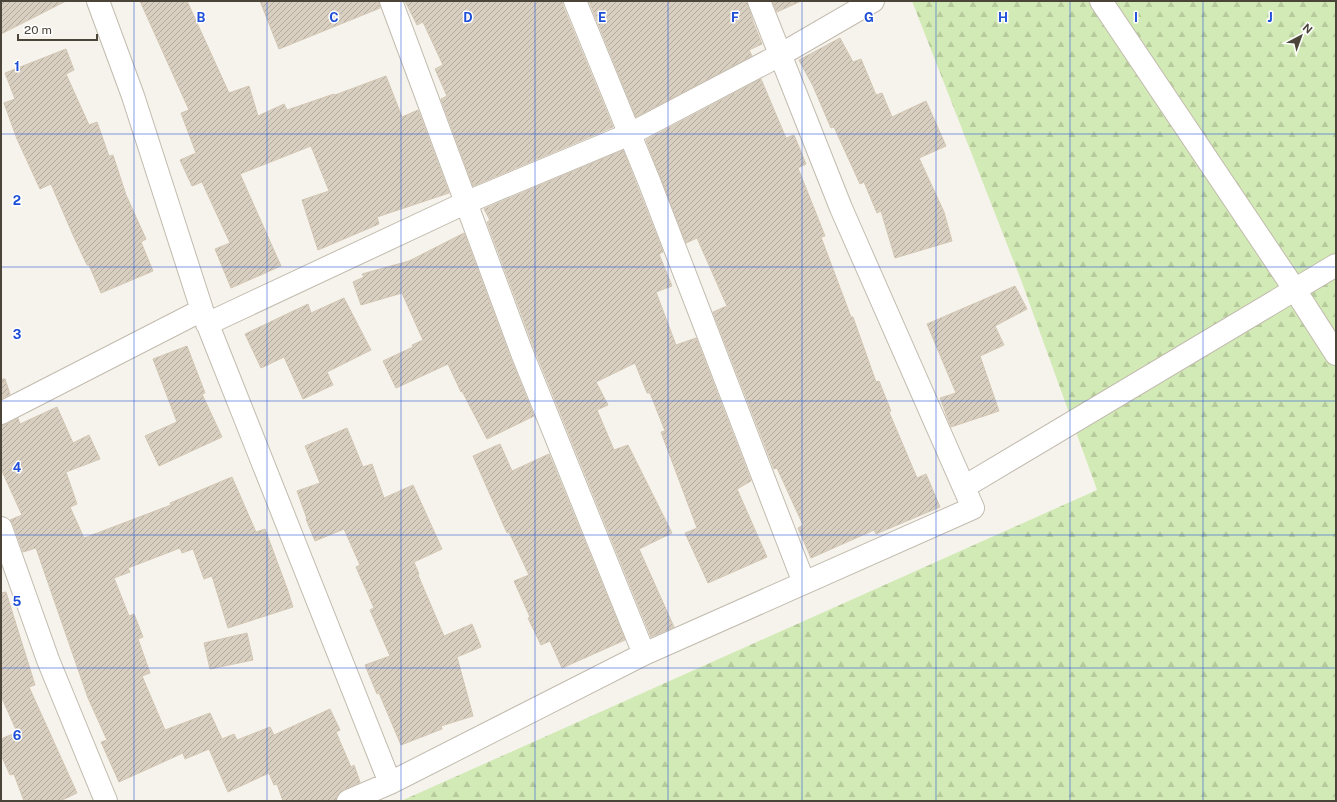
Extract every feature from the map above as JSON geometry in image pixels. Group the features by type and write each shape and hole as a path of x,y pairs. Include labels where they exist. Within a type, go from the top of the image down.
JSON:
{"street":[{"path":"98,1 133,96 205,317 390,783"},
{"path":"391,1 522,353 644,654"},
{"path":"575,1 630,134 804,583"},
{"path":"348,801 390,783 644,654 973,508 841,208 759,1"},
{"path":"1,413 205,317 465,203 630,134 780,55 873,1"},
{"path":"1101,1 1295,290 1336,354"},
{"path":"964,487 1336,265"},
{"path":"1,528 48,660 106,801"}],"green space":[{"path":"912,1 1336,1 1336,801 401,801 1097,490 1021,280"}],"building":[{"path":"1,1 66,1 1,34"},
{"path":"140,1 187,1 229,93 249,86 258,116 284,104 287,110 334,94 335,95 386,76 402,117 418,110 449,193 377,217 379,224 318,250 302,200 329,191 311,146 240,174 281,266 231,288 215,249 230,243 202,182 192,186 180,160 196,153 181,113 189,110"},
{"path":"260,1 379,1 380,8 279,49"},
{"path":"405,1 563,1 563,6 613,127 473,186 441,99 447,96 435,69 443,65 423,22 417,25"},
{"path":"589,1 747,1 753,22 762,44 749,50 752,56 636,117"},
{"path":"772,1 801,1 777,12"},
{"path":"840,38 853,62 861,59 876,95 882,93 892,117 926,101 946,146 919,158 944,212 952,241 895,258 881,211 877,213 864,182 860,184 834,127 831,128 813,86 799,60"},
{"path":"66,49 74,70 66,74 89,125 97,122 109,156 113,155 126,195 146,239 141,242 153,271 101,293 89,265 87,265 73,235 51,184 40,189 17,139 4,103 15,99 5,73"},
{"path":"761,79 786,138 794,135 806,164 798,168 825,236 821,237 851,317 853,317 876,382 879,381 891,411 889,412 917,478 926,474 940,507 876,534 874,530 811,558 798,528 803,525 777,468 774,469 713,312 727,306 697,238 686,243 646,140"},
{"path":"623,150 663,252 659,254 672,286 656,292 676,345 696,338 751,481 737,489 767,557 708,583 685,533 697,528 661,432 665,431 650,393 647,393 635,363 596,382 608,405 597,410 614,450 628,445 672,533 639,549 674,627 651,637 534,348 487,222 490,220 484,209"},
{"path":"464,233 510,357 534,416 487,439 462,391 461,392 448,364 396,388 383,361 413,347 412,345 423,340 402,293 361,305 353,282 364,277 362,274 409,261"},
{"path":"1015,286 1027,309 995,326 1004,345 980,356 999,411 951,427 940,398 956,393 927,324"},
{"path":"344,298 371,350 327,372 333,385 303,399 284,357 261,368 245,334 308,304 311,313"},
{"path":"187,346 205,393 202,394 222,437 159,466 145,436 177,422 153,359"},
{"path":"1,379 5,379 10,394 1,399"},
{"path":"57,407 73,443 89,435 100,459 66,472 77,504 70,507 84,538 171,505 170,503 232,477 256,532 265,529 288,591 293,607 228,628 212,576 204,579 193,549 182,553 180,548 128,568 130,572 114,578 129,616 134,614 143,637 138,639 150,673 142,676 165,730 210,713 222,739 234,734 237,740 270,727 274,735 330,709 340,730 336,732 351,767 354,765 360,782 338,793 336,800 333,801 283,801 277,784 274,785 269,773 228,792 209,749 185,759 183,753 119,782 101,742 107,740 88,698 36,548 23,552 13,524 10,520 22,515 1,469 1,425 7,424 18,418 20,424"},
{"path":"347,428 363,467 372,464 384,498 413,485 442,549 414,562 419,574 418,575 444,636 472,624 481,647 457,657 473,716 441,726 442,729 401,745 379,693 377,694 365,665 390,656 370,610 374,608 356,567 360,565 344,529 315,541 297,491 320,483 305,446"},
{"path":"500,444 512,471 549,454 625,640 562,668 550,641 541,645 528,618 530,617 514,581 529,575 509,532 507,533 473,456"},
{"path":"6,592 35,685 29,687 77,793 60,801 24,801 14,774 10,775 1,755 1,739 17,732 1,696 1,593"},
{"path":"247,633 253,660 210,669 204,643"}]}
